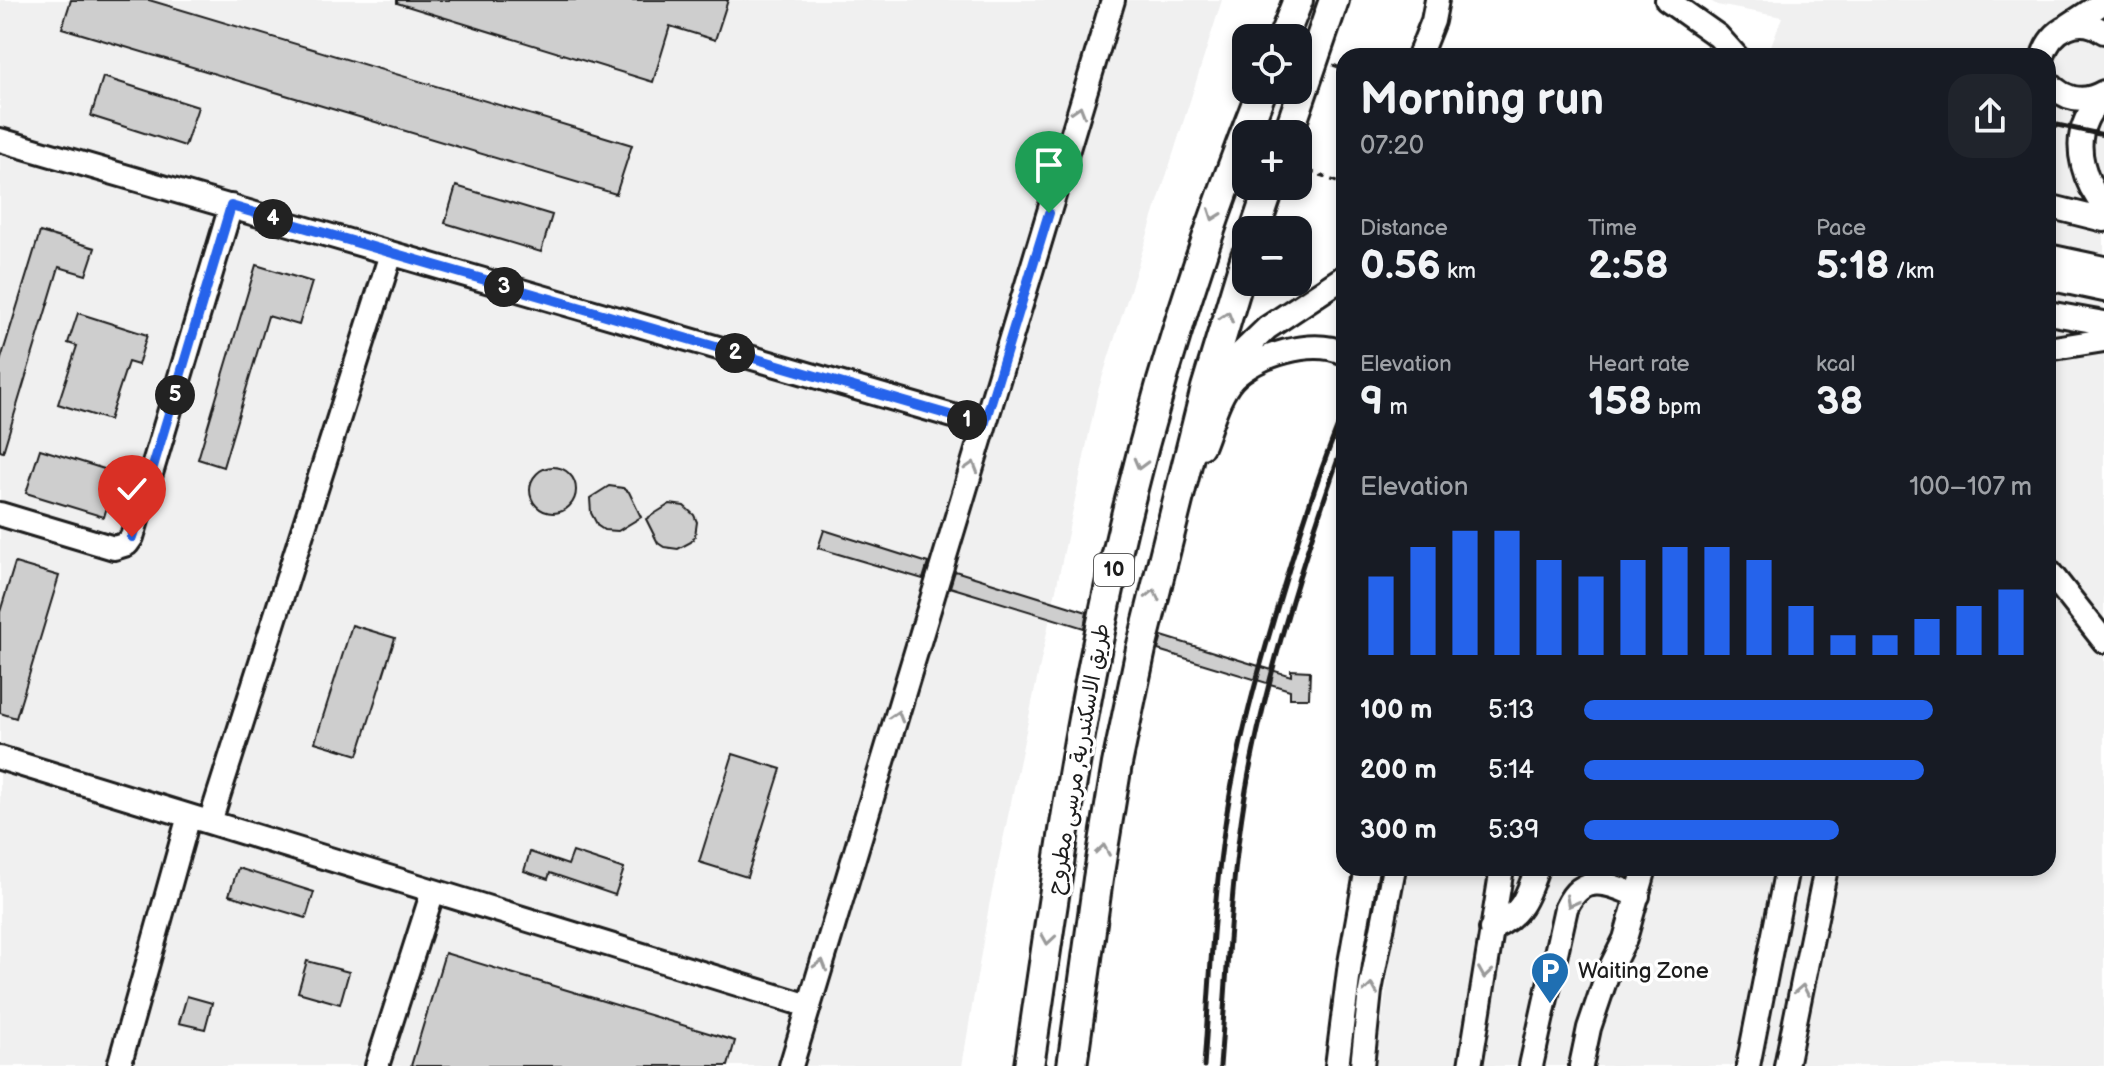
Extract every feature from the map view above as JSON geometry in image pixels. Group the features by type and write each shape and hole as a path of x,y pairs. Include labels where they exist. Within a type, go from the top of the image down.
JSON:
{"main road":[{"path":"1293,120 1334,0"},
{"path":"1288,24 1296,2"},
{"name":"طريق الاسكندرية, مرسى مطروح","path":"1029,1066 1076,756 1124,525 1199,257 1257,104"},
{"name":"طريق الاسكندرية, مرسى مطروح","path":"1072,1066 1117,764 1167,535 1234,296"}],"street":[{"path":"791,1066 1113,0"},
{"path":"1422,48 1437,0"},
{"path":"1667,0 1718,36 1729,48"},
{"path":"2047,48 2053,35 2104,2"},
{"path":"2063,28 2086,24 2104,32"},
{"path":"2056,92 2081,100 2104,92"},
{"path":"2104,92 2086,118 2081,157 2087,180 2104,206"},
{"path":"0,140 984,425"},
{"path":"0,514 114,548 127,544 132,537 231,206"},
{"path":"2056,208 2104,220"},
{"path":"119,1066 391,254"},
{"path":"2056,258 2104,268"},
{"path":"1294,309 1336,267"},
{"path":"2056,280 2104,290"},
{"path":"1206,388 1246,347 1294,309 1336,282"},
{"path":"2056,314 2104,323"},
{"path":"2056,348 2104,340"},
{"path":"1167,535 1221,399 1233,380 1253,364 1272,355 1300,349 1336,352"},
{"path":"2056,580 2104,641"},
{"path":"0,758 809,1006"},
{"path":"1337,1066 1350,963 1366,876"},
{"path":"1362,1066 1370,991 1392,876"},
{"path":"1470,1066 1501,876"},
{"path":"1491,929 1503,924 1520,909 1534,876"},
{"path":"1581,1066 1589,1028 1607,975 1625,939 1643,876"},
{"path":"1748,1066 1785,876"},
{"path":"1786,1066 1824,876"},
{"path":"1531,1066 1566,908 1573,893 1581,887 1595,884 1612,885 1638,896"},
{"path":"377,1066 433,891"}],"path":[{"path":"1312,172 1336,182"}],"shaded area":[{"path":"0,0 1222,0 1098,391 989,906 962,1066 0,1066"},
{"path":"1709,0 2104,0 2104,1066 1375,1066 1403,876 2056,876 2056,48 1770,48 1782,17 1717,5"}],"building":[{"path":"71,0 149,0 632,145 616,194 62,28"},
{"path":"397,0 728,0 715,40 670,26 653,82 397,3"},
{"path":"103,77 198,107 185,146 91,116"},
{"path":"456,186 552,215 541,252 445,223"},
{"path":"40,232 95,248 86,275 59,267 3,452 0,451 0,362"},
{"path":"256,265 312,282 299,325 268,316 223,467 198,459"},
{"path":"78,313 147,335 138,365 128,362 109,420 58,404 77,346 68,343"},
{"path":"40,449 117,473 104,517 26,493"},
{"path":"553,467 569,474 576,490 569,506 553,513 537,506 530,490 537,474"},
{"path":"609,486 629,492 641,517 618,531 604,530 598,526 591,513 590,498"},
{"path":"670,504 684,506 697,522 691,542 678,549 658,543 646,519"},
{"path":"824,530 928,563 923,579 818,548"},
{"path":"15,563 59,576 16,718 0,713 0,612"},
{"path":"955,571 1087,612 1084,628 950,587"},
{"path":"352,625 395,638 358,755 315,742"},
{"path":"1162,636 1291,676 1291,670 1310,671 1309,698 1290,698 1290,690 1158,650"},
{"path":"733,754 781,769 747,877 699,862"},
{"path":"530,852 568,865 573,852 624,869 615,895 550,873 548,879 524,871"},
{"path":"238,868 314,892 306,918 229,895"},
{"path":"445,953 735,1041 728,1066 411,1066"},
{"path":"307,961 349,972 340,1004 298,992"},
{"path":"187,996 212,1003 205,1029 179,1023"}],"railway":[{"path":"2056,125 2104,135"},
{"path":"1204,1066 1218,880 1237,761 1288,571 1336,432"},
{"path":"1220,1066 1235,876 1251,763 1292,601 1336,465"}],"place":[{"name":"Waiting Zone","path":"1550,1005"}],"route":[{"path":"132,537 231,206 984,425 1049,213"}]}
